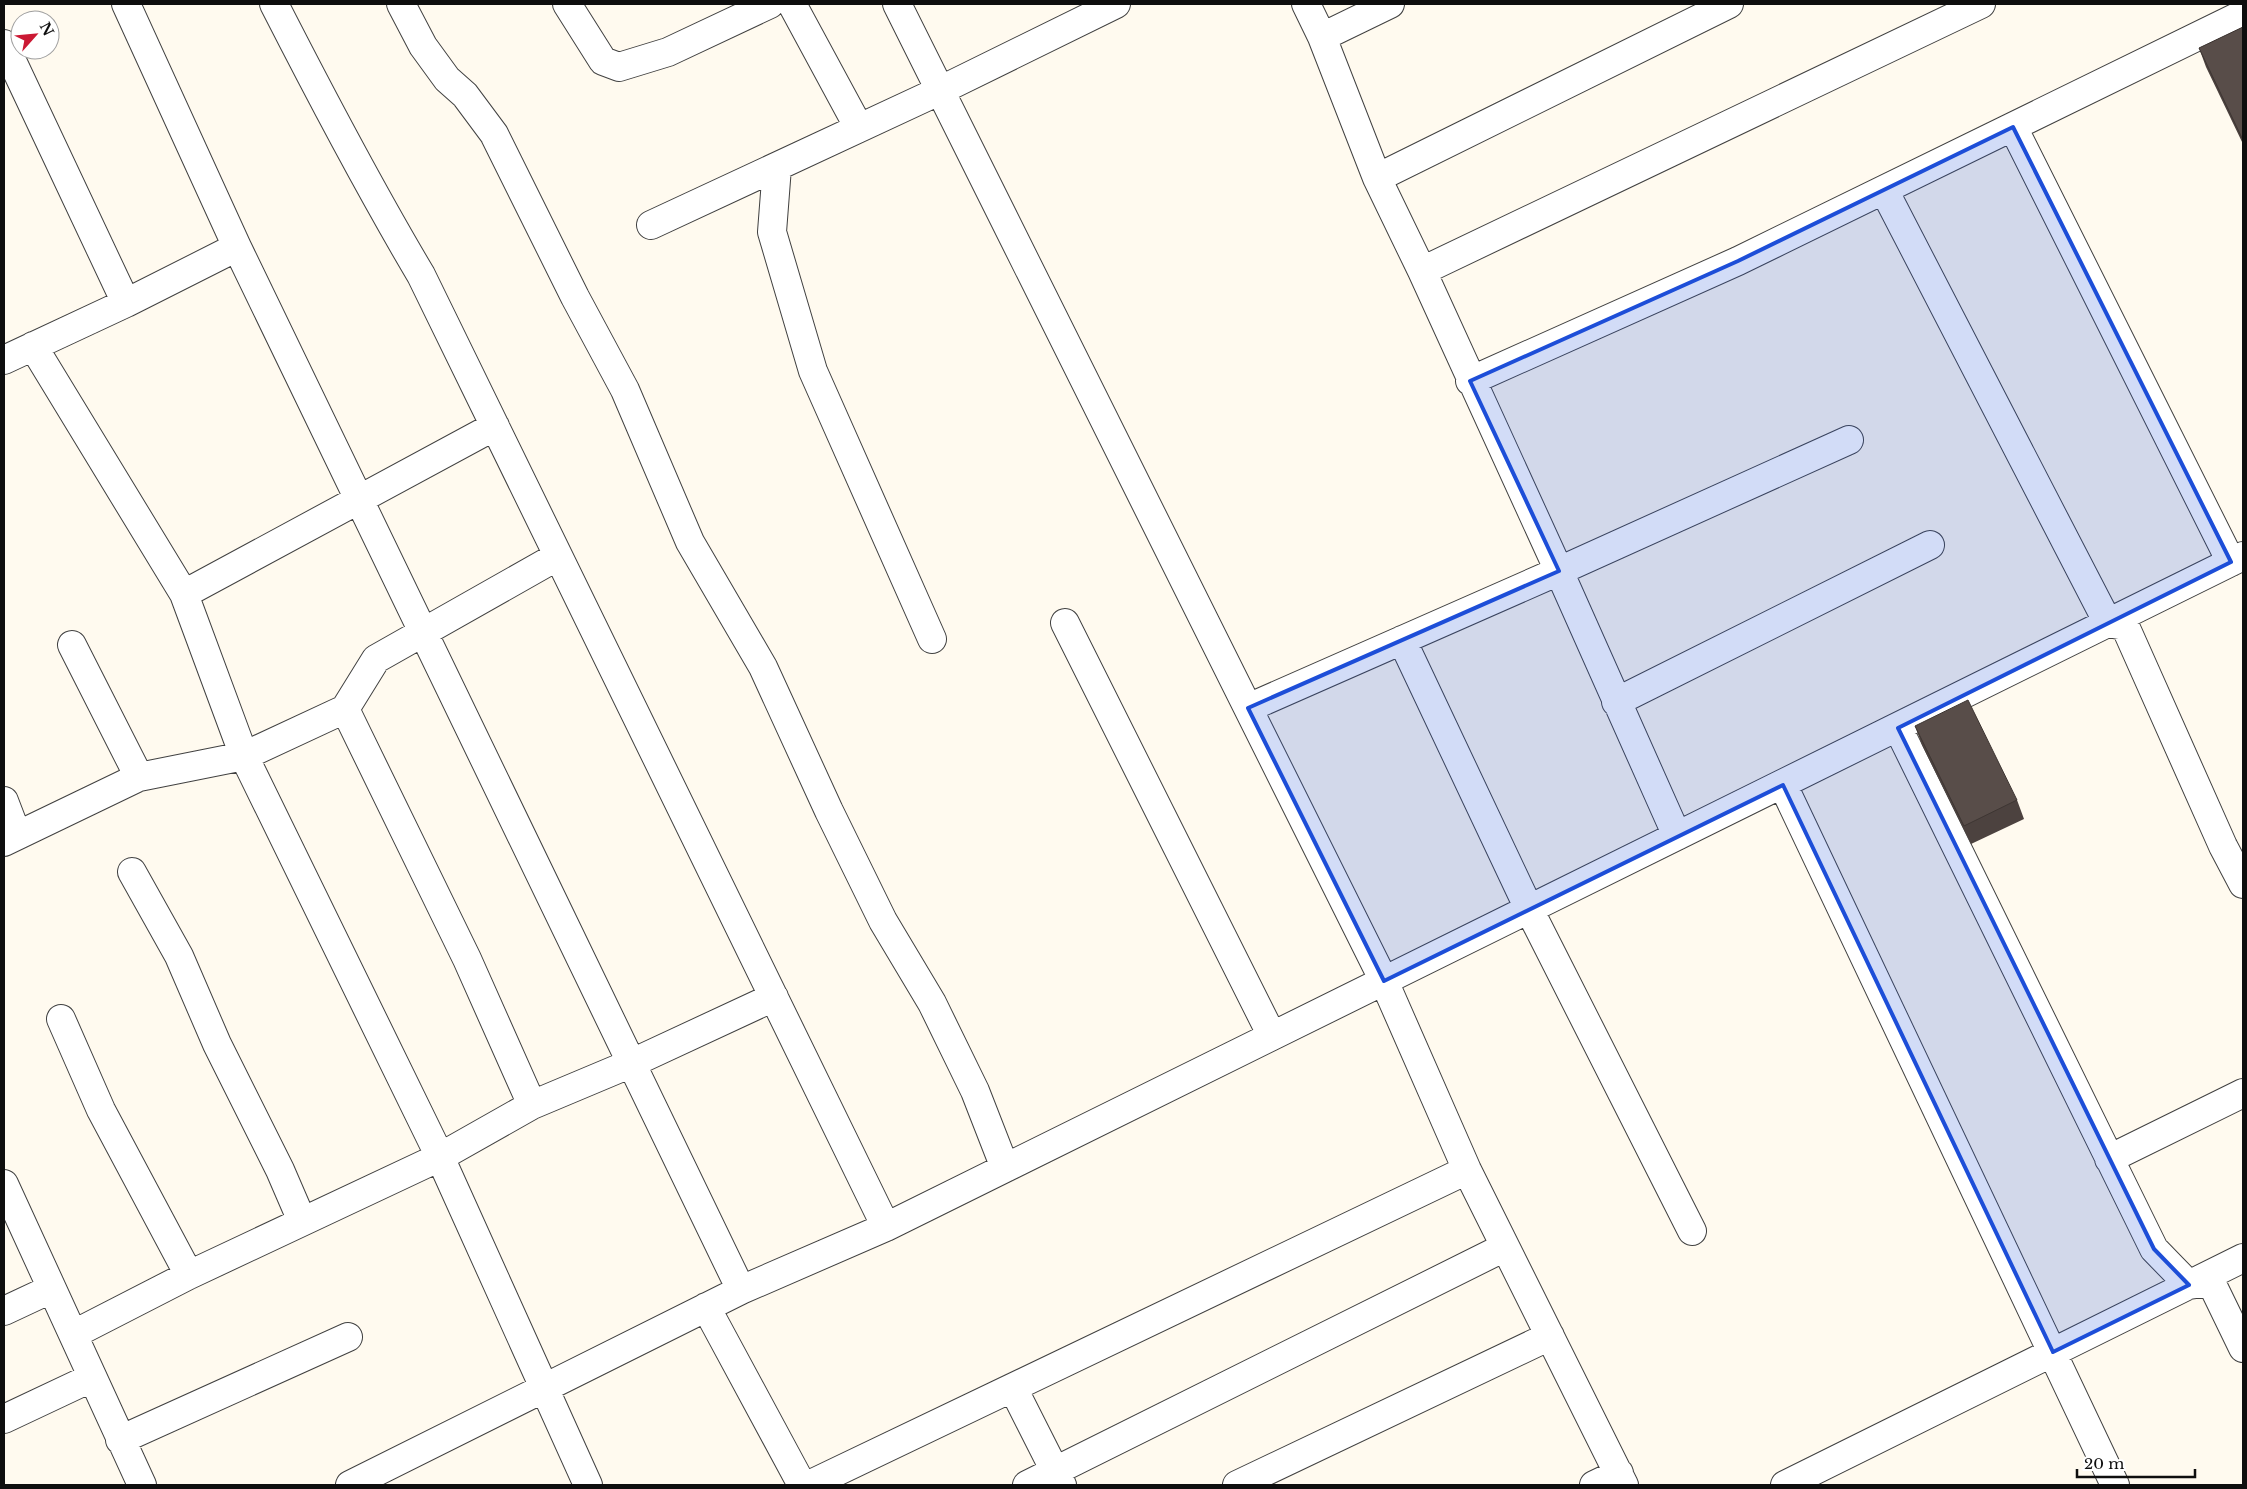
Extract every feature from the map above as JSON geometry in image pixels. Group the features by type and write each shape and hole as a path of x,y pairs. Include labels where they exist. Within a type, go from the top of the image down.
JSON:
{"street":[{"path":"126,4 237,247 741,1290"},
{"path":"274,4 331,117 377,201 421,274 886,1227"},
{"path":"401,4 423,46 448,79 465,95 494,134 575,297 625,390 690,542 763,667 829,811 883,921 932,1003 975,1091 1005,1168"},
{"path":"567,4 603,62 619,67 668,52 770,4"},
{"path":"792,4 859,128"},
{"path":"898,4 939,91 1384,981 1467,1170 1622,1479 1594,1485"},
{"path":"651,225 939,91 1116,4"},
{"path":"1306,4 1322,37 1377,178 1422,271 1470,381 1559,571 1677,836"},
{"path":"1322,37 1390,4"},
{"path":"1377,178 1729,4"},
{"path":"1422,271 1981,4"},
{"path":"1470,381 1738,261 2243,14"},
{"path":"4,44 126,303"},
{"path":"350,1485 741,1290 886,1227 2237,559 2013,127"},
{"path":"777,167 772,232 813,371 932,639"},
{"path":"1884,190 2108,623"},
{"path":"4,360 126,303 237,247"},
{"path":"33,346 184,594 244,756 440,1157 588,1485"},
{"path":"184,594 494,426"},
{"path":"1248,708 1559,571 1849,440"},
{"path":"1616,702 1930,545"},
{"path":"4,801 10,838 139,776 244,756 345,710 376,659 558,556"},
{"path":"1065,623 1272,1036"},
{"path":"2108,623 2125,626 2207,811 2243,884"},
{"path":"1402,640 1528,909 1692,1231"},
{"path":"72,645 139,776"},
{"path":"345,710 467,959 532,1106"},
{"path":"1898,728 2154,1249 2189,1285"},
{"path":"1783,785 2115,1485"},
{"path":"132,872 180,956 217,1044 280,1170 302,1221"},
{"path":"74,1334 189,1275 440,1157 532,1106 632,1063 774,997"},
{"path":"61,1019 101,1110 189,1275"},
{"path":"2109,1159 2243,1093"},
{"path":"809,1485 1467,1170"},
{"path":"6,1195 74,1334 120,1440 133,1482"},
{"path":"1027,1485 1059,1478 1505,1247"},
{"path":"1785,1485 2243,1258"},
{"path":"2189,1285 2211,1282 2243,1348"},
{"path":"4,1311 51,1289"},
{"path":"706,1307 802,1485"},
{"path":"1237,1485 1550,1336"},
{"path":"120,1440 348,1337"},
{"path":"4,1419 92,1378"},
{"path":"1013,1388 1059,1478"}],"highlighted area":[{"path":"2013,127 2231,562 1898,728 2154,1249 2189,1285 2053,1352 1783,785 1384,981 1248,708 1559,571 1470,381 1738,261"}],"building":[{"path":"2243,27 2243,137 2242,138 2199,48"},
{"path":"1968,700 2017,800 1964,826 1915,726"}]}
